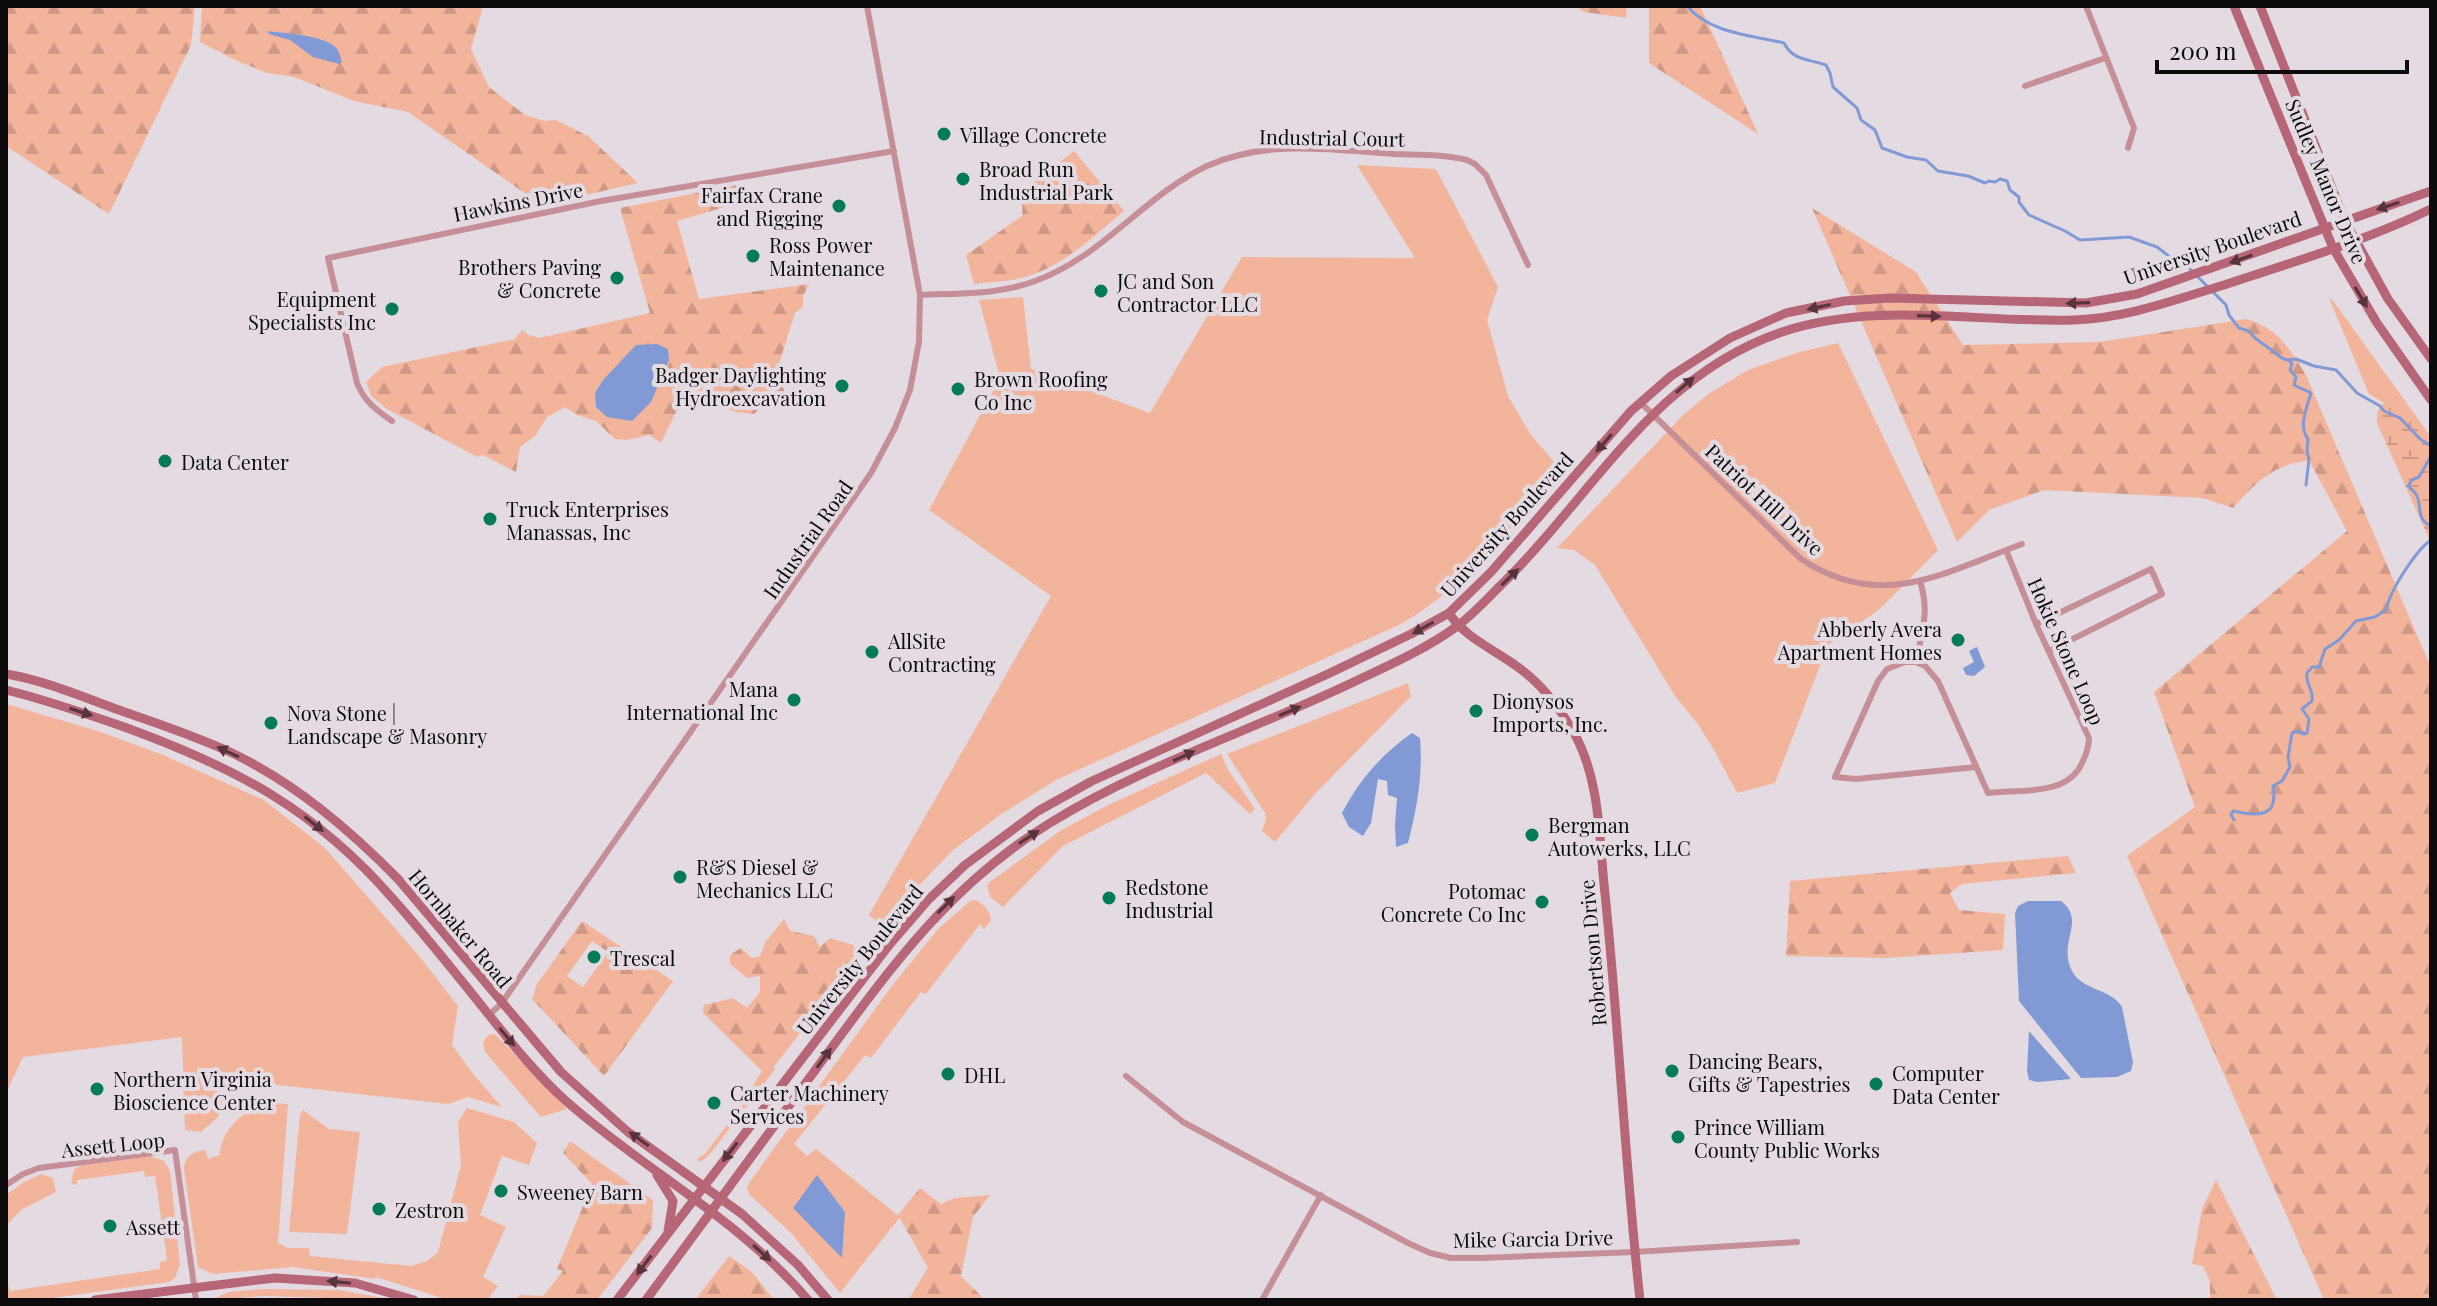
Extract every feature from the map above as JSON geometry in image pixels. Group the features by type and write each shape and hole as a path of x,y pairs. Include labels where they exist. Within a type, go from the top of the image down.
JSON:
{"main road":[{"name":"Sudley Manor Drive","path":"2234,6 2333,248 2377,323 2431,400"},
{"name":"Sudley Manor Drive","path":"2260,6 2345,221 2388,299 2431,359"},
{"name":"University Boulevard","path":"617,1300 890,944 955,874 999,837 1092,781 1330,673 1449,613 1491,572 1641,403 1671,376 1730,338 1786,313 1844,301 1890,298 2086,303 2137,294 2431,191"},
{"name":"University Boulevard","path":"646,1300 909,945 952,900 1013,847 1085,802 1330,694 1401,660 1457,626 1519,567 1627,440 1698,374 1755,342 1847,317 1884,315 2077,320 2148,309 2333,248 2431,209"},
{"name":"Robertson Drive","path":"1449,613 1457,626 1518,667 1544,691 1563,714 1586,757 1594,788 1613,972 1640,1300"},
{"name":"Hornbaker Road","path":"6,674 90,699 202,740 250,763 331,816 399,880 552,1064 628,1132 721,1198 778,1246 828,1300"},
{"name":"Hornbaker Road","path":"6,690 57,704 167,743 213,762 277,797 340,845 370,873 514,1045 563,1098 599,1129 712,1211 768,1258 808,1300"},
{"path":"653,1169 674,1204 667,1236"},
{"path":"95,1300 249,1280 300,1278 355,1283 414,1300"}],"street":[{"name":"Industrial Road","path":"489,1015 501,1004 816,554 878,462 899,419 914,371 919,342 920,295 867,6"},
{"path":"2086,6 2134,128 2128,148"},
{"path":"2025,86 2105,58"},
{"name":"Industrial Court","path":"920,295 994,291 1035,281 1070,265 1188,176 1233,156 1275,149 1467,160 1486,175 1528,265"},
{"name":"Hawkins Drive","path":"392,421 370,405 360,390 328,258 601,201 894,151"},
{"name":"Patriot Hill Drive","path":"1641,403 1801,559 1822,572 1872,586 1894,586 1920,581 2022,544"},
{"name":"Hokie Stone Loop","path":"1916,662 1925,666 1938,681 1988,793 2052,787 2071,778 2081,767 2089,748 2089,738 2036,624 2006,550"},
{"path":"2036,624 2151,569 2162,594 2049,651"},
{"path":"1920,581 1926,601 1926,615 1916,662 1899,664 1883,674 1835,777 1856,779 1976,767"},
{"name":"Mike Garcia Drive","path":"1126,1076 1183,1122 1430,1253 1451,1258 1635,1252 1797,1242"},
{"name":"Assett Loop","path":"6,1185 39,1168 175,1150 196,1300"},
{"path":"1262,1300 1321,1195"}],"green space":[{"path":"6,6 195,6 191,45 109,214 6,146"},
{"path":"202,6 480,6 482,10 471,49 489,87 525,115 545,121 556,120 588,136 638,183 542,205 408,112 354,101 294,77 267,73 200,42"},
{"path":"1576,6 1627,6 1626,18 1584,12"},
{"path":"1649,6 1700,6 1758,134 1649,63"},
{"path":"1074,151 1124,211 1053,266 1019,279 974,284 966,255 1022,216 1023,190"},
{"path":"1357,165 1436,169 1498,287 1487,320 1508,396 1531,435 1562,471 1488,554 1425,609 1401,624 1056,780 1000,815 953,850 881,925 869,915 1051,596 929,510 1000,378 979,300 1023,297 1031,369 1150,413 1242,257 1415,258"},
{"path":"742,184 742,202 677,221 699,299 809,284 803,296 803,307 795,313 777,370 785,393 782,399 768,401 754,414 736,412 692,396 679,406 661,443 649,435 615,439 596,421 565,407 547,417 536,435 520,447 516,472 483,455 477,457 387,409 371,396 366,382 382,367 515,339 522,330 539,338 650,313 620,208"},
{"path":"1812,208 1916,272 1963,345 2100,342 2246,319 2274,333 2306,375 2431,668 2431,1300 2324,1300 2127,856 2195,807 2154,692 2347,531 2309,460 2285,466 2266,476 2233,508 2203,498 2044,490 1989,510 1957,542"},
{"path":"2329,298 2431,441 2404,415 2369,394"},
{"path":"1838,343 1938,550 1880,609 1828,645 1775,783 1737,793 1714,750 1675,696 1595,565 1574,550 1557,548 1684,414 1710,393 1748,370 1796,353"},
{"path":"2384,403 2404,415 2431,441 2431,543 2377,423 2377,412"},
{"path":"1408,683 1411,696 1315,794 1275,842 1262,831 1265,813 1227,754"},
{"path":"6,704 98,731 163,755 264,800 325,848 420,957 458,1006 452,1045 502,1107 468,1097 448,1104 260,1083 233,1094 216,1119 201,1132 185,1130 182,1037 23,1057 6,1093"},
{"path":"1221,754 1255,809 1250,814 1206,773 1063,846 1003,907 990,897 987,885 991,881 1060,831 1108,805"},
{"path":"2068,856 2076,873 1962,884 1950,893 1959,910 2005,914 2003,950 1886,958 1786,956 1790,881"},
{"path":"974,900 986,907 991,920 984,929 980,924 926,994 921,992 871,1058 865,1055 794,1144 807,1156 816,1149 900,1217 840,1293 791,1233 750,1195 747,1189 749,1183 891,987 938,929"},
{"path":"784,919 790,931 814,936 820,947 830,938 853,945 860,955 773,1068 762,1071 703,1013 704,1005 733,998 747,1008 760,992 760,976 747,978 730,964 730,955 741,948 752,958 760,956 766,941"},
{"path":"582,921 673,981 604,1076 532,999 537,984","holes":["592,941 608,952 583,987 567,976"]},
{"path":"495,1034 567,1109 541,1117 486,1053 484,1042"},
{"path":"776,1068 710,1154 701,1162 697,1159 705,1154 730,1121 762,1071"},
{"path":"271,1103 288,1104 278,1243 288,1248 309,1248 310,1256 411,1266 427,1261 438,1252 461,1165 458,1122 467,1108 514,1122 537,1143 529,1165 502,1156 480,1215 506,1227 483,1277 498,1286 487,1300 448,1300 376,1277 293,1267 213,1274 198,1267 184,1169 186,1161 193,1153 205,1150 208,1159 220,1155 224,1137 236,1121 252,1109"},
{"path":"303,1110 329,1129 360,1132 347,1234 289,1232 300,1115"},
{"path":"570,1141 653,1200 652,1228 597,1300 515,1300 520,1295 543,1296 563,1271 557,1269 592,1184 563,1153"},
{"path":"150,1156 164,1161 170,1171 180,1264 175,1278 169,1282 38,1300 6,1300 6,1278 10,1291 160,1269 160,1262 167,1260 155,1176 145,1177 144,1171 77,1180 74,1185 71,1182 74,1170 80,1166"},
{"path":"41,1174 53,1178 56,1192 21,1210 6,1226 6,1195"},
{"path":"2216,1180 2277,1300 2210,1300 2210,1281 2203,1266 2192,1264 2202,1209"},
{"path":"920,1188 941,1204 955,1198 990,1195 973,1217 961,1276 985,1300 908,1300 928,1268 898,1215"},
{"path":"729,1256 752,1272 774,1300 695,1300"},
{"path":"339,1290 393,1300 263,1296 215,1298 229,1292"}],"water":[{"path":"267,31 327,42 337,48 342,62 339,64 313,57 290,40"},
{"path":"657,344 668,349 669,360 651,402 632,421 607,417 596,407 595,393 603,380 636,345"},
{"path":"1977,647 1985,667 1974,676 1966,675 1963,668 1974,662 1969,651"},
{"path":"1412,733 1420,738 1418,791 1408,843 1396,847 1397,798 1388,795 1387,781 1378,779 1371,823 1363,836 1349,827 1342,813 1372,768"},
{"path":"2028,901 2061,901 2068,909 2072,916 2068,960 2072,971 2082,982 2111,996 2122,1007 2133,1062 2131,1071 2117,1077 2081,1078 2019,1001 2015,913 2018,906"},
{"path":"2029,1031 2071,1079 2029,1080"},
{"path":"817,1175 845,1212 842,1258 793,1208"}],"waterway":[{"path":"1687,6 1720,28 1784,43 1797,56 1826,65 1833,87 1857,108 1861,120 1875,130 1882,148 1926,160 1938,171 1968,176 1985,183 2000,179 2007,181 2029,215 2080,240 2129,237 2157,247 2188,267 2208,287"},
{"path":"2213,292 2226,305 2239,328 2249,331 2282,358 2336,370 2357,393 2400,418 2431,446"},
{"path":"2289,360 2292,364 2290,370 2296,377 2294,385 2311,393 2304,423 2309,459 2306,485"},
{"path":"2431,456 2419,477 2408,486 2417,496 2423,520 2431,526"},
{"path":"2234,820 2231,815 2233,811 2264,813 2273,805 2273,786 2282,781 2290,767 2288,757 2292,733 2307,733 2309,719 2302,709 2312,701 2307,673 2312,667 2319,667 2325,649 2339,640 2356,621 2375,617 2386,610 2404,572 2431,540"}],"place":[{"name":"Village Concrete","path":"944,134"},
{"name":"Broad Run Industrial Park","path":"963,179"},
{"name":"Fairfax Crane and Rigging","path":"839,206"},
{"name":"Ross Power Maintenance","path":"753,256"},
{"name":"Brothers Paving & Concrete","path":"617,278"},
{"name":"JC and Son Contractor LLC","path":"1101,291"},
{"name":"Equipment Specialists Inc","path":"392,309"},
{"name":"Badger Daylighting Hydroexcavation","path":"842,386"},
{"name":"Brown Roofing Co Inc","path":"958,389"},
{"name":"Data Center","path":"165,461"},
{"name":"Truck Enterprises Manassas, Inc","path":"490,519"},
{"name":"Abberly Avera Apartment Homes","path":"1958,640"},
{"name":"AllSite Contracting","path":"872,652"},
{"name":"Mana International Inc","path":"794,700"},
{"name":"Dionysos Imports, Inc.","path":"1476,711"},
{"name":"Nova Stone | Landscape & Masonry","path":"271,723"},
{"name":"Bergman Autowerks, LLC","path":"1532,835"},
{"name":"R&S Diesel & Mechanics LLC","path":"680,877"},
{"name":"Redstone Industrial","path":"1109,898"},
{"name":"Potomac Concrete Co Inc","path":"1542,902"},
{"name":"Trescal","path":"594,957"},
{"name":"Dancing Bears, Gifts & Tapestries","path":"1672,1071"},
{"name":"DHL","path":"948,1074"},
{"name":"Computer Data Center","path":"1876,1084"},
{"name":"Northern Virginia Bioscience Center","path":"97,1089"},
{"name":"Carter Machinery Services","path":"714,1103"},
{"name":"Prince William County Public Works","path":"1678,1137"},
{"name":"Sweeney Barn","path":"501,1191"},
{"name":"Zestron","path":"379,1209"},
{"name":"Assett","path":"110,1226"}]}
